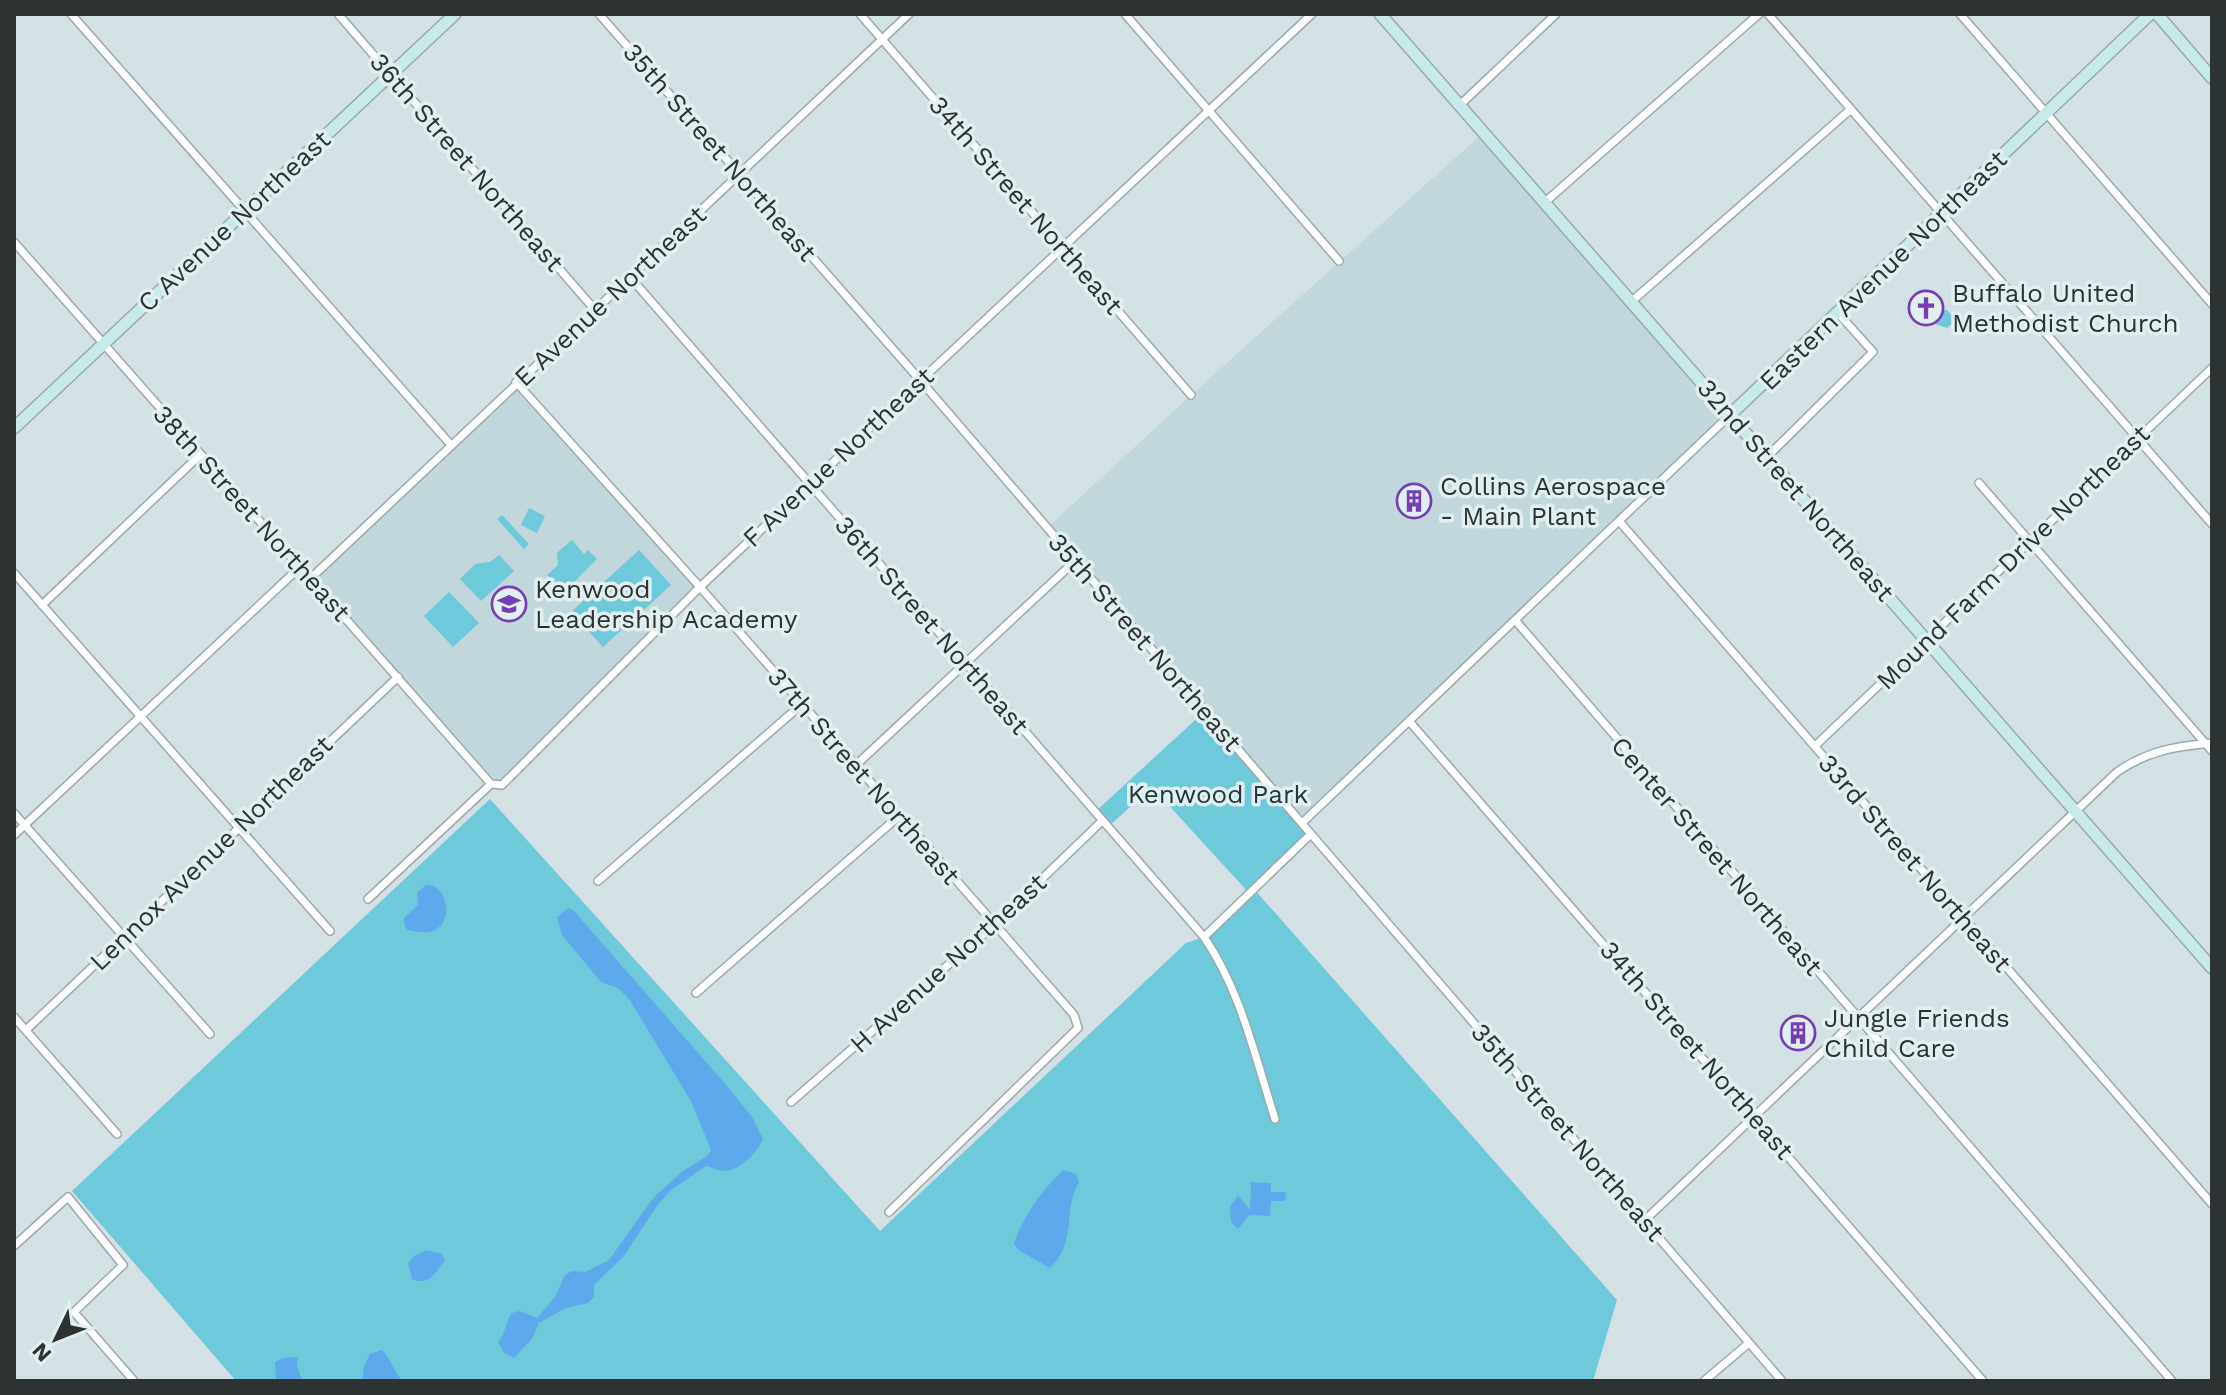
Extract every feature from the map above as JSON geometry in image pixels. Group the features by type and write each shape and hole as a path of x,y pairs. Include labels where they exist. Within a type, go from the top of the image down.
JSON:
{"main road":[{"name":"C Avenue Northeast","path":"14,428 455,14"},
{"name":"32nd Street Northeast","path":"1380,14 2212,968"},
{"name":"Eastern Avenue Northeast","path":"1730,415 2150,14"},
{"path":"2157,14 2212,78"}],"street":[{"path":"71,14 451,445"},
{"name":"36th Street Northeast","path":"338,14 595,310"},
{"name":"35th Street Northeast","path":"599,14 920,380 1782,1381"},
{"name":"34th Street Northeast","path":"860,14 1191,395"},
{"name":"E Avenue Northeast","path":"311,578 909,14"},
{"path":"1125,14 1339,261"},
{"name":"F Avenue Northeast","path":"368,899 491,784 502,785 809,483 1312,14"},
{"path":"1460,105 1556,14"},
{"path":"1544,203 1759,14"},
{"path":"1768,14 2212,524"},
{"path":"1960,14 2212,304"},
{"path":"1631,302 1851,109"},
{"name":"38th Street Northeast","path":"15,246 491,784"},
{"name":"36th Street Northeast","path":"630,277 1204,937 1220,960 1237,998 1275,1119"},
{"path":"1767,457 1873,352 1838,313"},
{"name":"Mound Farm Drive Northeast","path":"1815,746 2212,368"},
{"name":"37th Street Northeast","path":"516,382 700,587 1074,1015 1078,1028 889,1212"},
{"name":"Eastern Avenue Northeast","path":"1302,823 1730,415"},
{"path":"42,605 200,455"},
{"path":"1979,483 2209,743 2212,751"},
{"name":"33rd Street Northeast","path":"1619,521 2212,1204"},
{"path":"855,766 1075,561"},
{"path":"14,835 300,567"},
{"path":"14,573 330,931"},
{"name":"Center Street Northeast","path":"1515,620 2172,1381"},
{"name":"Lennox Avenue Northeast","path":"26,1030 398,677"},
{"path":"598,881 801,705"},
{"name":"34th Street Northeast","path":"1409,721 1983,1381"},
{"path":"1645,1220 2117,772 2135,759 2165,748 2209,743"},
{"path":"14,813 210,1034"},
{"path":"696,993 899,816"},
{"name":"H Avenue Northeast","path":"791,1102 994,925 1102,821"},
{"path":"1204,937 1311,834"},
{"path":"14,1017 117,1134"},
{"path":"14,1246 68,1197 123,1265 74,1312 134,1381"},
{"path":"1704,1381 1749,1343"}],"shaded area":[{"path":"1483,133 1730,415 1302,823 1047,528"},
{"name":"Kenwood Leadership Academy","path":"515,389 700,587 502,785 491,784 311,578"},
{"path":"426,885 431,885 445,900 444,921 430,932 408,930 404,918 418,905 417,893"},
{"path":"568,908 727,1086 752,1117 763,1139 753,1155 735,1168 724,1171 706,1166 671,1190 624,1256 594,1285 594,1297 588,1303 566,1308 539,1323 532,1339 514,1358 504,1353 498,1342 512,1313 520,1311 537,1318 555,1297 565,1275 572,1271 585,1272 609,1260 654,1197 711,1150 691,1101 629,999 618,988 601,982 562,935 557,917"},
{"path":"1064,1170 1076,1174 1079,1182 1071,1204 1064,1248 1050,1268 1020,1251 1014,1244 1034,1204"},
{"path":"1249,1182 1271,1183 1271,1192 1286,1192 1285,1201 1271,1201 1270,1216 1249,1215 1238,1229 1231,1222 1230,1207 1238,1195 1250,1210"},
{"path":"426,1250 442,1254 445,1260 428,1280 412,1279 408,1263"},
{"path":"382,1350 403,1381 362,1381 370,1354"},
{"path":"298,1357 302,1381 276,1381 275,1362"}],"green space":[{"path":"1947,310 1956,320 1947,328 1935,324 1935,314"},
{"path":"529,508 545,516 537,533 521,525"},
{"path":"502,515 529,544 524,549 497,519"},
{"path":"572,540 584,554 588,550 597,559 572,584 558,586 547,575 558,565 557,553"},
{"path":"639,550 671,585 603,647 571,612"},
{"path":"499,555 514,571 481,601 460,579 475,564 490,562"},
{"path":"449,592 479,623 453,647 424,616"},
{"name":"Kenwood Park","path":"1205,711 1311,834 1254,889 1617,1300 1593,1381 236,1381 72,1191 490,799 880,1231 1186,943 1204,937 1249,893 1152,787 1108,827 1095,812"}],"place":[{"name":"Buffalo United Methodist Church","path":"1926,308"},
{"name":"Collins Aerospace - Main Plant","path":"1414,501"},
{"name":"Kenwood Leadership Academy","path":"509,604"},
{"name":"Jungle Friends Child Care","path":"1798,1033"}]}
